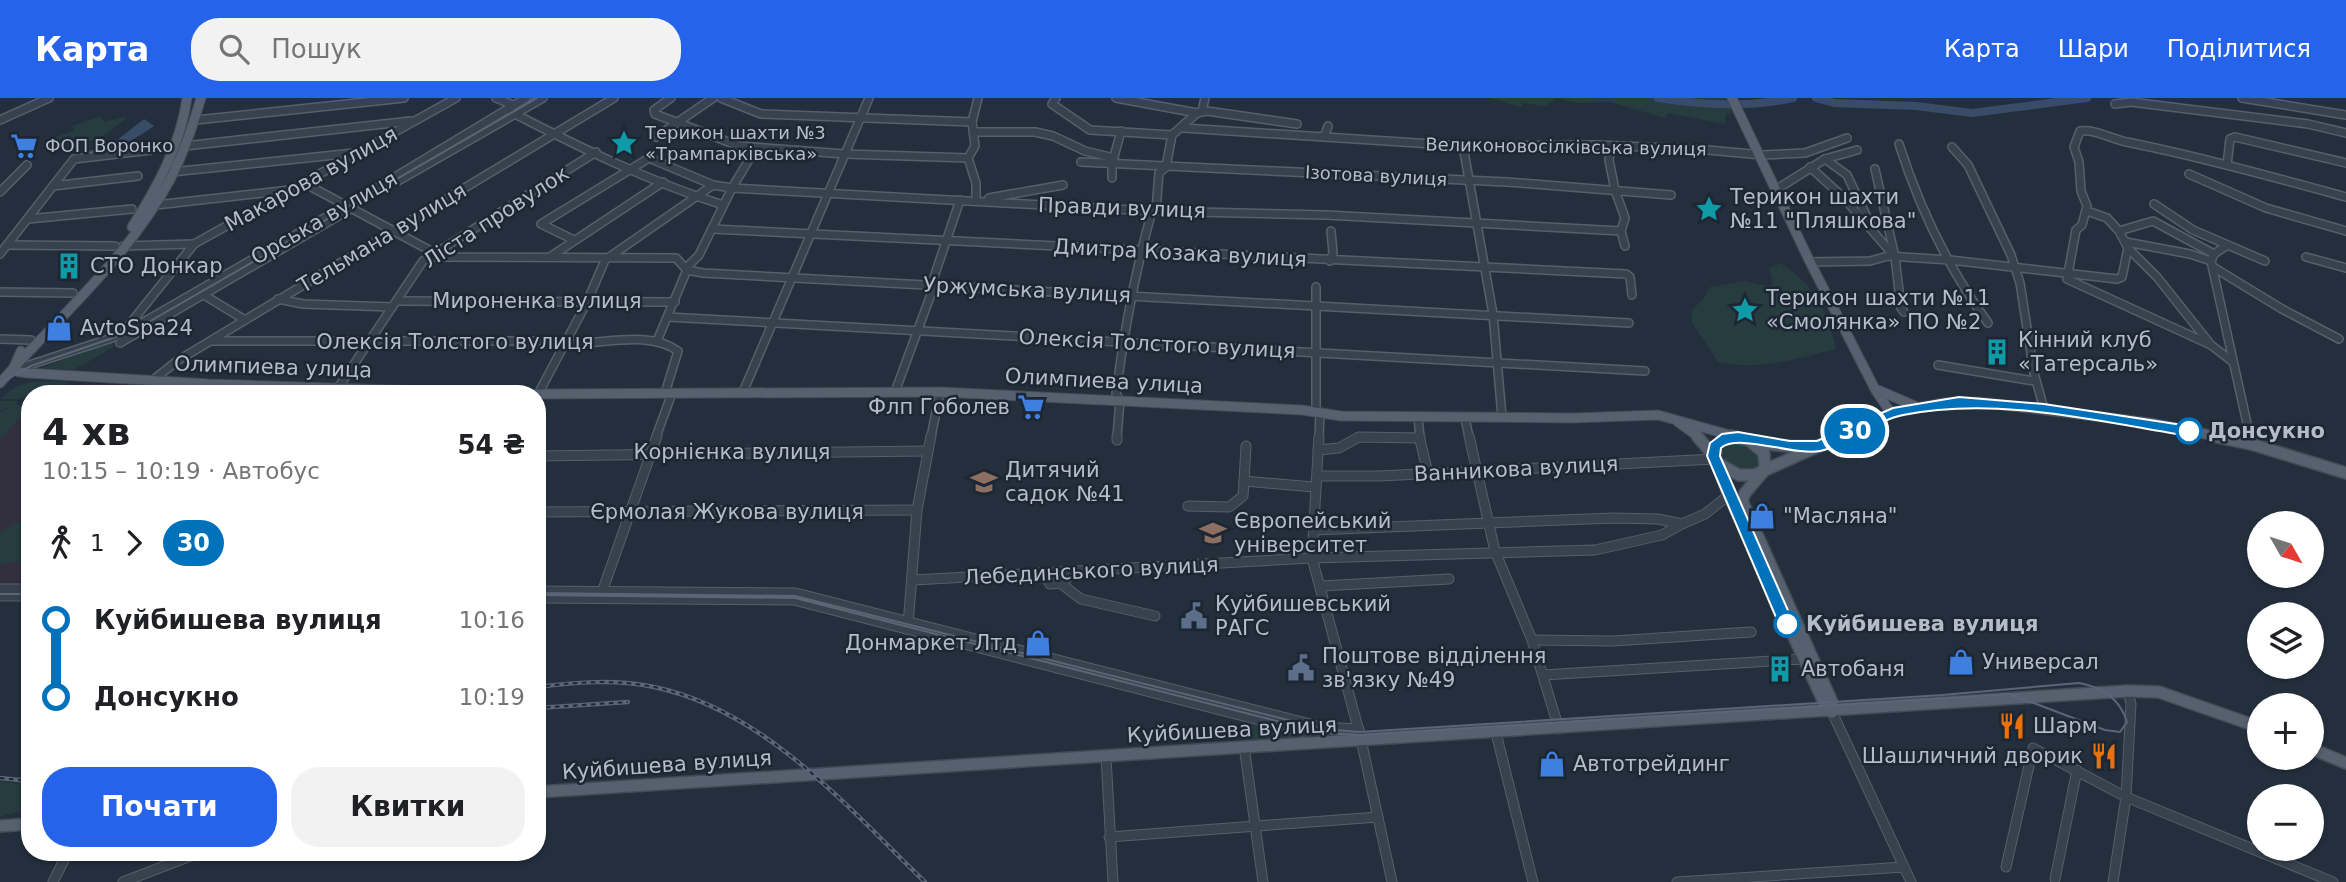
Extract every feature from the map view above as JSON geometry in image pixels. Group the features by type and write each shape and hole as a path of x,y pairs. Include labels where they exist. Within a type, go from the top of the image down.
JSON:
{"main road":[{"path":"0,384 13,377 12,371 31,340 119,246 138,218 176,139 184,119 187,98"},
{"path":"0,384 23,353 156,205 196,120 201,98"},
{"path":"1732,98 1810,262 1891,413"},
{"path":"176,139 185,138 187,141"},
{"name":"Олимпиева улица","path":"12,371 225,385"},
{"path":"1876,389 1918,407"},
{"path":"1876,389 1903,410"},
{"path":"1876,389 1878,420"},
{"name":"Олимпиева улица","path":"546,395 895,392 1120,400 1318,412 1342,416 1667,416 1743,439 1800,447 1819,446"},
{"path":"1715,459 1739,475 1764,471 1891,413 1918,407 1979,402 2151,423 2251,444 2346,473"},
{"path":"1667,416 1699,437 1715,459 1826,707 1833,709"},
{"path":"1715,459 1717,442 1743,439 1767,458 1764,471 1742,501 1833,709"},
{"name":"Куйбишева вулиця","path":"546,791 1244,746 1345,742 1360,735 1496,733 2128,691 2159,692 2247,723"},
{"path":"2324,754 2346,763"},
{"path":"0,826 21,825"}],"street":[{"path":"0,120 49,98"},
{"path":"341,107 345,98"},
{"path":"196,120 341,107 404,98"},
{"name":"Макарова вулиця","path":"120,339 194,244 456,98"},
{"name":"Правди вулиця","path":"496,98 554,134 695,196 723,205"},
{"name":"Орська вулиця","path":"12,371 120,339 512,110 526,98"},
{"path":"512,110 543,98"},
{"name":"Тельмана вулиця","path":"152,381 177,361 278,299 614,98"},
{"path":"671,98 654,110 655,114 739,146 845,154 968,158"},
{"path":"656,137 713,98"},
{"path":"721,98 761,114 972,122"},
{"path":"743,392 869,98"},
{"path":"978,98 972,122 975,146 968,158 976,183 974,200 1063,184"},
{"path":"1056,98 1052,104 1090,130 1172,135 1200,112 1205,98"},
{"path":"1116,98 1297,124"},
{"path":"2242,98 2346,115"},
{"path":"2115,104 2131,102 2288,121 2346,134"},
{"path":"187,141 417,120"},
{"path":"1324,137 1328,126"},
{"name":"Великоновосілківська вулиця","path":"1183,128 1463,146 1699,148 1759,156 1800,153 1827,147 1847,138"},
{"path":"2233,357 2068,281 2076,230 2082,225 2087,211 2074,144 2083,129 2113,139 2346,197"},
{"path":"1112,178 1113,161 1122,131"},
{"path":"974,132 1035,132 1053,136 1113,161"},
{"path":"1117,440 1120,400 1116,394 1130,295 1140,251 1154,211 1159,173 1166,167 1172,135"},
{"path":"2227,166 2228,146 2230,139 2235,137 2346,163"},
{"path":"1899,144 1921,202 1950,260 1988,324"},
{"path":"1463,146 1493,314 1502,417"},
{"path":"1611,147 1609,160 1615,190 1625,218 1621,231 1625,246"},
{"path":"1952,147 1958,150 1969,168 2000,227 2015,267 2034,381 2044,409"},
{"path":"602,595 669,393 678,351 657,341 687,270 699,255 755,148"},
{"path":"0,254 74,159 151,150"},
{"path":"1777,189 1825,159 1857,150"},
{"path":"172,173 359,152"},
{"name":"Ліста провулок","path":"339,385 398,301 418,267 596,152"},
{"name":"Правди вулиця","path":"632,167 649,158 713,186 732,188 1154,211 1621,231"},
{"path":"1825,159 1847,176 1877,239"},
{"name":"Ізотова вулиця","path":"1081,162 1113,161 1166,167 1471,181 1671,195"},
{"path":"0,192 27,165"},
{"path":"574,240 541,224 632,167"},
{"path":"1810,167 1829,181 1895,257"},
{"path":"1875,169 1895,257 1904,313"},
{"path":"2189,174 2266,208 2346,231"},
{"path":"52,186 138,176"},
{"path":"550,257 663,182"},
{"path":"304,183 429,250 431,257"},
{"path":"543,385 608,258 713,186"},
{"path":"156,205 292,190"},
{"path":"895,392 934,286 933,280 960,200"},
{"path":"2154,204 2166,214 2226,246 2265,261"},
{"path":"120,339 204,295 348,207"},
{"path":"28,219 132,209"},
{"path":"2087,211 2107,218 2211,345"},
{"path":"1857,216 1867,216"},
{"path":"2119,231 2147,220 2153,221 2282,309 2339,339"},
{"name":"Дмитра Козака вулиця","path":"712,229 1626,274 1630,277 1632,295"},
{"path":"1330,261 1333,253 1331,231"},
{"path":"8,245 194,244"},
{"path":"1810,262 1870,261 1895,257 1950,260 2120,279 2127,259 2127,245"},
{"path":"2127,245 2190,254 2213,261"},
{"path":"2213,261 2226,246"},
{"name":"Уржумська вулиця","path":"431,257 676,258 687,270 1629,323"},
{"path":"2127,259 2138,257"},
{"path":"2306,257 2346,268"},
{"path":"2213,261 2251,444"},
{"path":"1316,287 1318,450 1312,558 1360,735 1392,882"},
{"path":"0,292 73,293"},
{"path":"204,295 245,320"},
{"path":"278,299 292,304 375,304 392,307"},
{"name":"Мироненка вулиця","path":"398,301 675,302"},
{"name":"Олексія Толстого вулиця","path":"668,317 1645,370"},
{"path":"0,339 31,340"},
{"name":"Олексія Толстого вулиця","path":"210,341 548,341 565,344 657,341"},
{"path":"23,353 33,362 40,361"},
{"path":"1938,365 2034,381"},
{"path":"908,625 917,510 940,393"},
{"path":"1418,417 1428,473"},
{"path":"1465,418 1495,551 1532,640 1559,729"},
{"path":"1318,450 1339,448 1359,437 1420,438"},
{"path":"1188,506 1230,507 1243,496 1246,446"},
{"name":"Корнієнка вулиця","path":"546,456 651,452 927,451"},
{"name":"Ванникова вулиця","path":"1317,477 1715,459"},
{"path":"1244,481 1314,487"},
{"path":"1312,558 1595,550 1662,535 1705,514 1729,495"},
{"name":"Єрмолая Жукова вулиця","path":"546,512 917,510"},
{"path":"1312,530 1614,518 1658,519 1682,524"},
{"name":"Лебединського вулиця","path":"913,580 1312,558"},
{"path":"1043,573 1050,583 1060,583 1066,580 1069,572"},
{"path":"1320,586 1449,579"},
{"path":"1060,583 1081,598 1155,616"},
{"path":"0,589 21,589"},
{"path":"546,592 794,600 1050,658 1360,735"},
{"path":"546,598 602,595"},
{"path":"0,596 21,596"},
{"path":"908,625 1056,668 1293,731 1345,742"},
{"path":"1532,640 1613,640 1751,632"},
{"path":"1050,658 1056,668"},
{"path":"1543,675 1804,659"},
{"path":"2113,882 2126,797 2131,704 2128,691"},
{"path":"1833,709 1911,882"},
{"path":"1496,733 1533,882"},
{"path":"1244,746 1263,882"},
{"path":"2006,867 2033,748 2126,797 2333,882"},
{"path":"1106,757 1113,882"},
{"path":"2055,879 2077,770"},
{"path":"1110,837 1378,817"},
{"path":"52,882 63,861"},
{"path":"123,882 178,861"},
{"path":"1677,882 1904,867"}],"shaded area":[{"path":"84,383 124,385 82,385"},
{"path":"21,409 21,585 0,584 0,410"}],"green space":[{"path":"1489,98 1557,98 1545,106 1524,103 1521,107"},
{"path":"1557,98 1725,98 1733,114 1726,113 1725,124 1668,113 1665,118 1610,102 1577,103"},
{"path":"100,116 104,122 128,116 96,139 56,144 56,137 74,131 72,126"},
{"path":"1780,263 1802,280 1818,300 1829,323 1836,349 1763,364 1718,362 1692,323 1692,310 1710,287 1745,281 1766,286 1773,284 1769,268"},
{"path":"111,342 114,347 73,370 42,368"},
{"path":"69,382 66,385 21,385"},
{"path":"21,385 21,398 1,399 8,392"},
{"path":"0,401 18,401 16,404 21,405 21,416 0,440 0,413 10,407 0,410"},
{"path":"1730,443 1745,445 1754,450 1759,463 1757,467 1740,470 1723,461 1720,452"},
{"path":"21,521 21,561 0,564 0,532"},
{"path":"1256,725 1295,734 1296,737 1294,741 1244,743 1245,728"},
{"path":"0,781 21,784 21,811 0,817"}],"water":[{"path":"144,119 154,126 125,144 94,155 72,156 112,144"}],"waterway":[{"path":"1658,98 1726,104 1793,98"},
{"path":"1816,98 1834,103 1916,106 1972,113 2087,98"}],"tram line":[{"path":"0,383 31,366 133,331 537,98"},
{"path":"546,593 795,596 1324,729 1359,732 1942,695 2079,683 2109,695 2120,707 2127,722 2120,732 2105,730 2010,694 1360,735 1324,733 795,598 546,595"},
{"path":"0,594 21,594"}],"railway":[{"path":"546,686 596,682 640,684 694,699 732,717 768,739 802,765 925,882"},
{"path":"546,707 628,702"},
{"path":"0,778 21,780"}],"bus line":[{"name":"30","path":"1787,624 1714,456 1714,446 1722,439 1738,437 1790,446 1819,446 1891,413 1959,402 2044,409 2151,423 2189,431"}],"place":[{"name":"Терикон шахти №3 «Трампарківська»","path":"624,143"},
{"name":"ФОП Воронко","path":"24,146"},
{"name":"Терикон шахти №11 \"Пляшкова\"","path":"1709,209"},
{"name":"СТО Донкар","path":"69,266"},
{"name":"Терикон шахти №11 «Смолянка» ПО №2","path":"1745,310"},
{"name":"AvtoSpa24","path":"59,328"},
{"name":"Кінний клуб «Татерсаль»","path":"1997,352"},
{"name":"Флп Гоболев","path":"1031,407"},
{"name":"Донсукно","path":"2189,431"},
{"name":"Дитячий садок №41","path":"984,482"},
{"name":"\"Масляна\"","path":"1762,516"},
{"name":"Європейський університет","path":"1213,533"},
{"name":"Куйбишевський РАГС","path":"1194,616"},
{"name":"Куйбишева вулиця","path":"1787,624"},
{"name":"Донмаркет Лтд","path":"1038,643"},
{"name":"Универсал","path":"1961,662"},
{"name":"Поштове відділення зв'язку №49","path":"1301,668"},
{"name":"Автобаня","path":"1780,669"},
{"name":"Шарм","path":"2012,726"},
{"name":"Шашличний дворик","path":"2104,756"},
{"name":"Автотрейдинг","path":"1552,764"}]}
